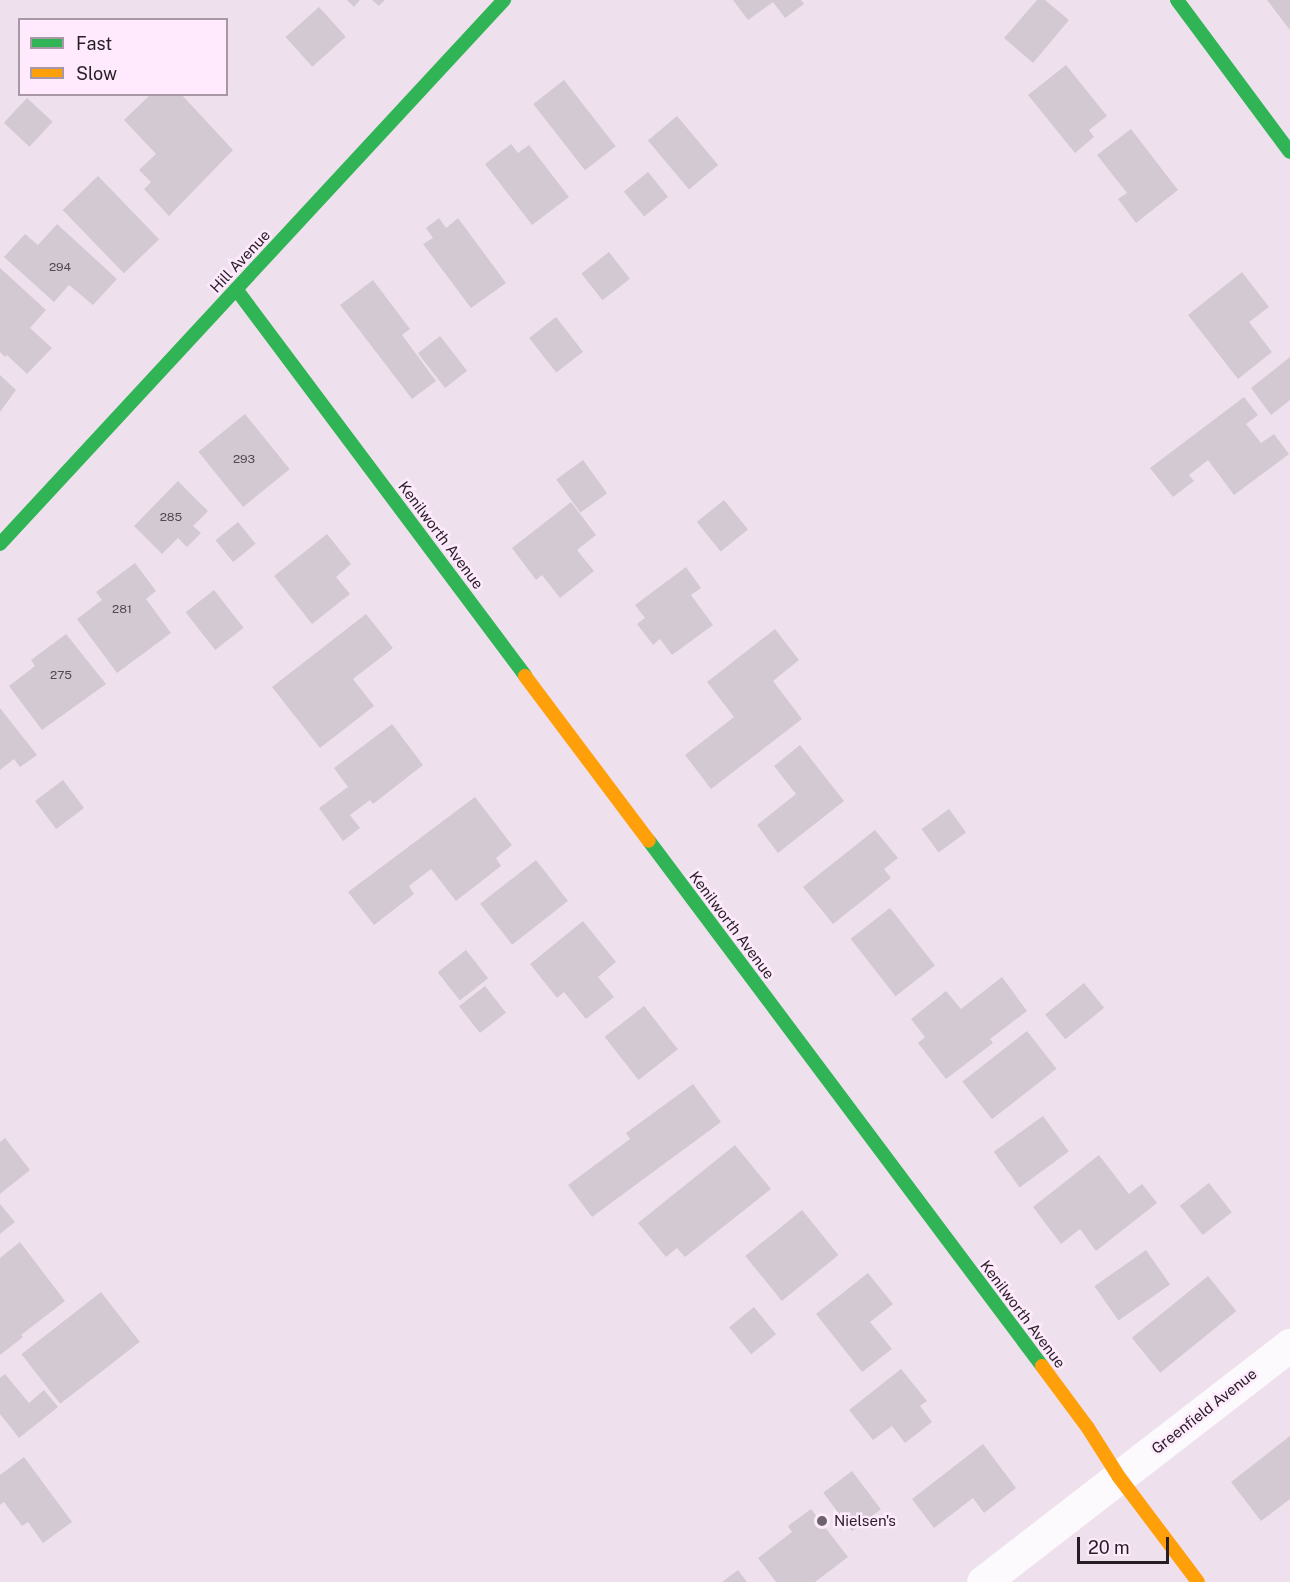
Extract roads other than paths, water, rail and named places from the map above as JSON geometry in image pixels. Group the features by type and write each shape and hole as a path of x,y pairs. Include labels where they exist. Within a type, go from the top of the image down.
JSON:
{"street":[{"name":"Hill Avenue","path":"0,544 504,0"},
{"path":"1177,0 1290,152"},
{"name":"Kenilworth Avenue","path":"237,289 1074,1409 1119,1477 1198,1582"},
{"name":"Greenfield Avenue","path":"983,1582 1290,1345"}],"place":[{"name":"Nielsen's","path":"822,1521"}]}
